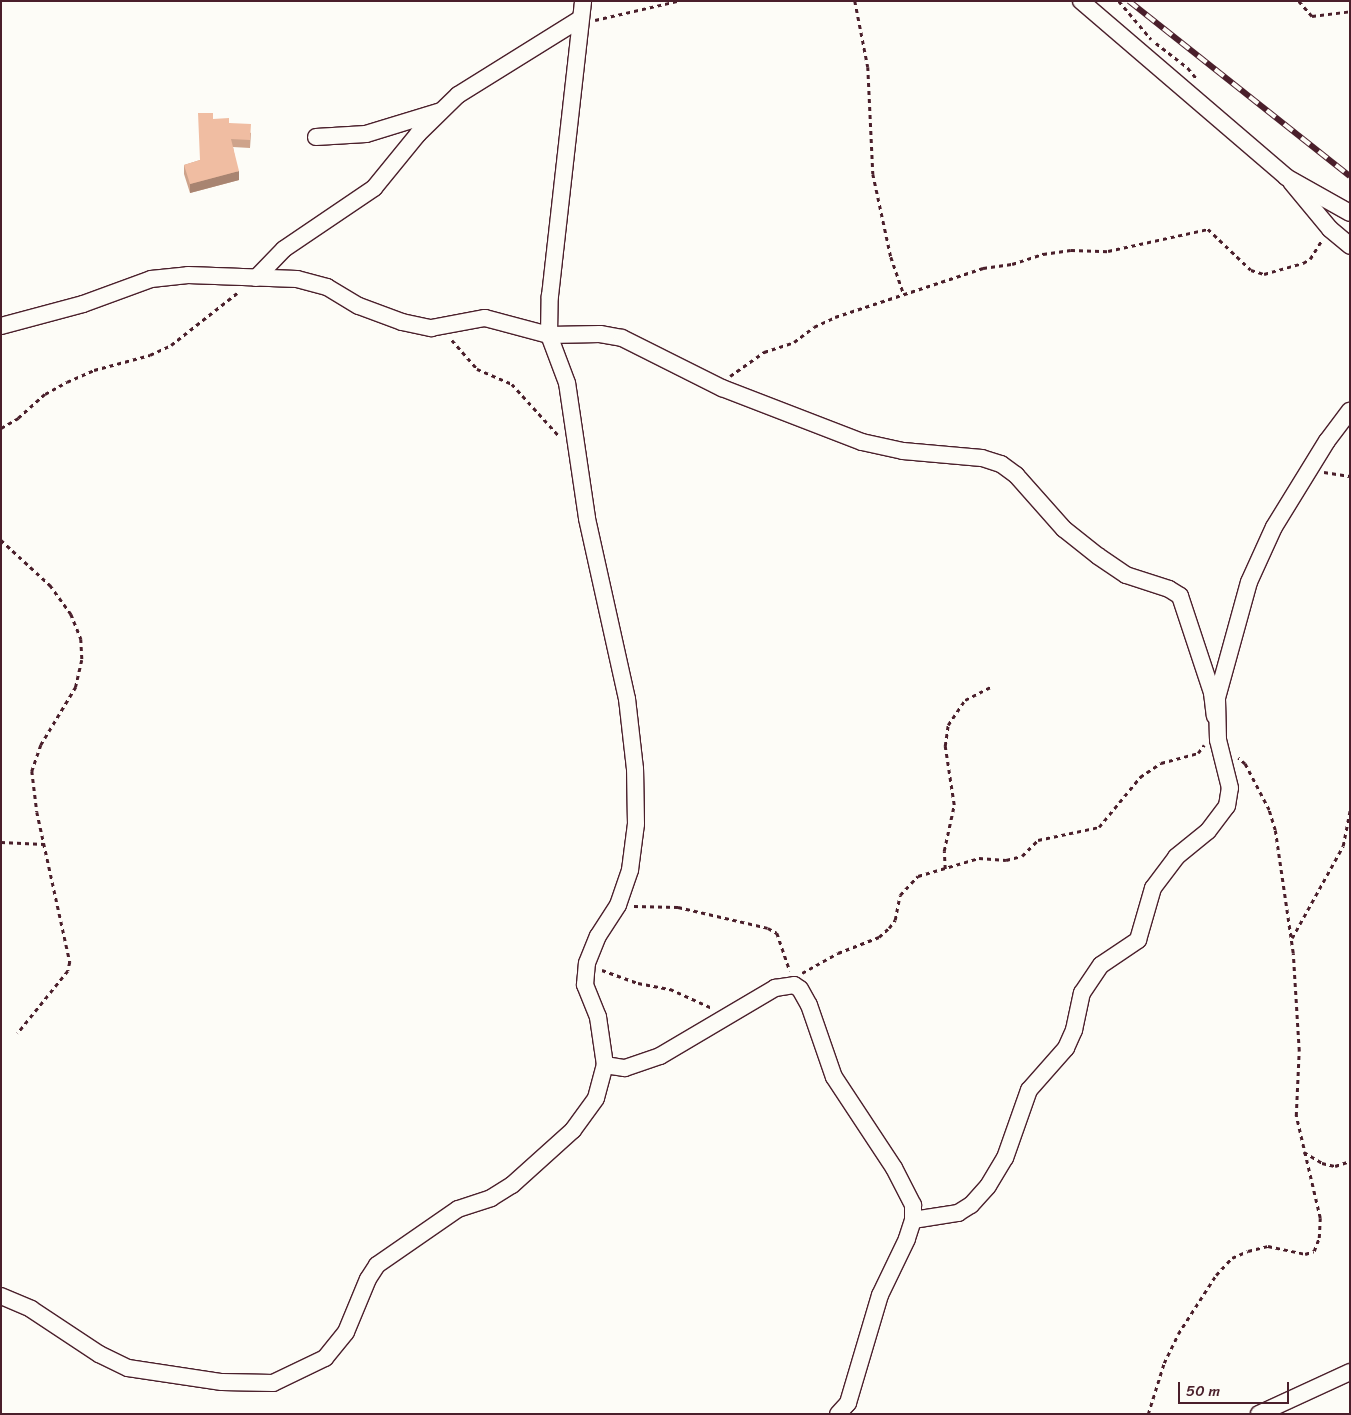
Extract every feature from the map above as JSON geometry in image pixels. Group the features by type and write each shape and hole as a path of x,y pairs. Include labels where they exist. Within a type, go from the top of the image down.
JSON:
{"street":[{"path":"1,1296 31,1309 99,1354 128,1368 222,1382 273,1383 285,1379 325,1358 346,1332 368,1279 377,1266 458,1209 500,1194 573,1130 596,1098 606,1065 598,1017 585,985 587,963 598,936 618,905 630,870 636,824 635,769 627,699 587,518 567,383 549,335 550,296 579,22 583,1"},
{"path":"1081,1 1286,176 1330,229 1350,246"},
{"path":"256,278 284,249 374,188 418,134 458,95 498,67 579,22"},
{"path":"316,137 366,134 443,110"},
{"path":"1286,176 1350,213"},
{"path":"1,326 83,304 151,279 188,275 297,279 319,285 376,312 431,328 485,318 549,335 600,334 622,338 717,386 862,442 903,450 982,458 1001,464 1016,475 1064,529 1098,556 1126,575 1169,589 1180,596 1212,693 1217,728 1230,788 1227,806 1208,831 1176,857 1153,888 1138,940 1101,965 1082,993 1074,1030 1066,1048 1029,1090 1005,1158 988,1186 971,1205 958,1213 913,1220"},
{"path":"1217,728 1217,698 1257,561 1274,527 1350,412"},
{"path":"606,1065 625,1068 660,1056 787,982 794,985 809,1005 834,1077 909,1192 913,1220 880,1295 848,1403 838,1414"},
{"path":"1259,1414 1350,1372"}],"path":[{"path":"579,22 677,1"},
{"path":"855,1 868,67 872,174 891,257 903,292"},
{"path":"1119,1 1152,40"},
{"path":"1299,1 1312,16 1350,11"},
{"path":"717,386 764,352 794,342 814,327 835,317 871,307 903,292 983,268 1022,262 1043,254 1071,250 1108,252 1208,229 1251,270 1258,274 1274,272 1310,259 1330,229"},
{"path":"1,428 18,418 44,394 67,382 94,370 150,355 171,345 256,278"},
{"path":"431,328 454,342 477,369 512,384 576,453"},
{"path":"1308,473 1350,476"},
{"path":"1,540 50,585 71,614 81,640 82,660 76,687 41,745 32,771 44,844 70,962 62,978 18,1033"},
{"path":"945,869 944,852 954,805 945,746 948,725 966,700 993,686"},
{"path":"618,905 678,907 768,928 777,933 787,982 838,953 878,936 895,920 900,895 912,880 979,858 1014,858 1028,851 1038,840 1099,827 1140,777 1161,763 1198,753 1217,728 1245,764 1269,810 1275,830 1291,939 1299,1051 1296,1116 1320,1218 1319,1238 1314,1250 1305,1254 1268,1246 1232,1258 1216,1276 1178,1334 1162,1370 1148,1414"},
{"path":"1291,939 1343,846 1350,808"},
{"path":"1,842 44,844"},
{"path":"587,963 618,978 670,989 720,1011 736,1012"},
{"path":"1303,1151 1322,1163 1335,1166 1350,1161"}],"building":[{"path":"198,113 213,113 213,119 229,118 229,123 251,124 250,140 231,139 239,171 190,184 184,165 200,160"}],"railway":[{"path":"1129,1 1350,176"}]}
